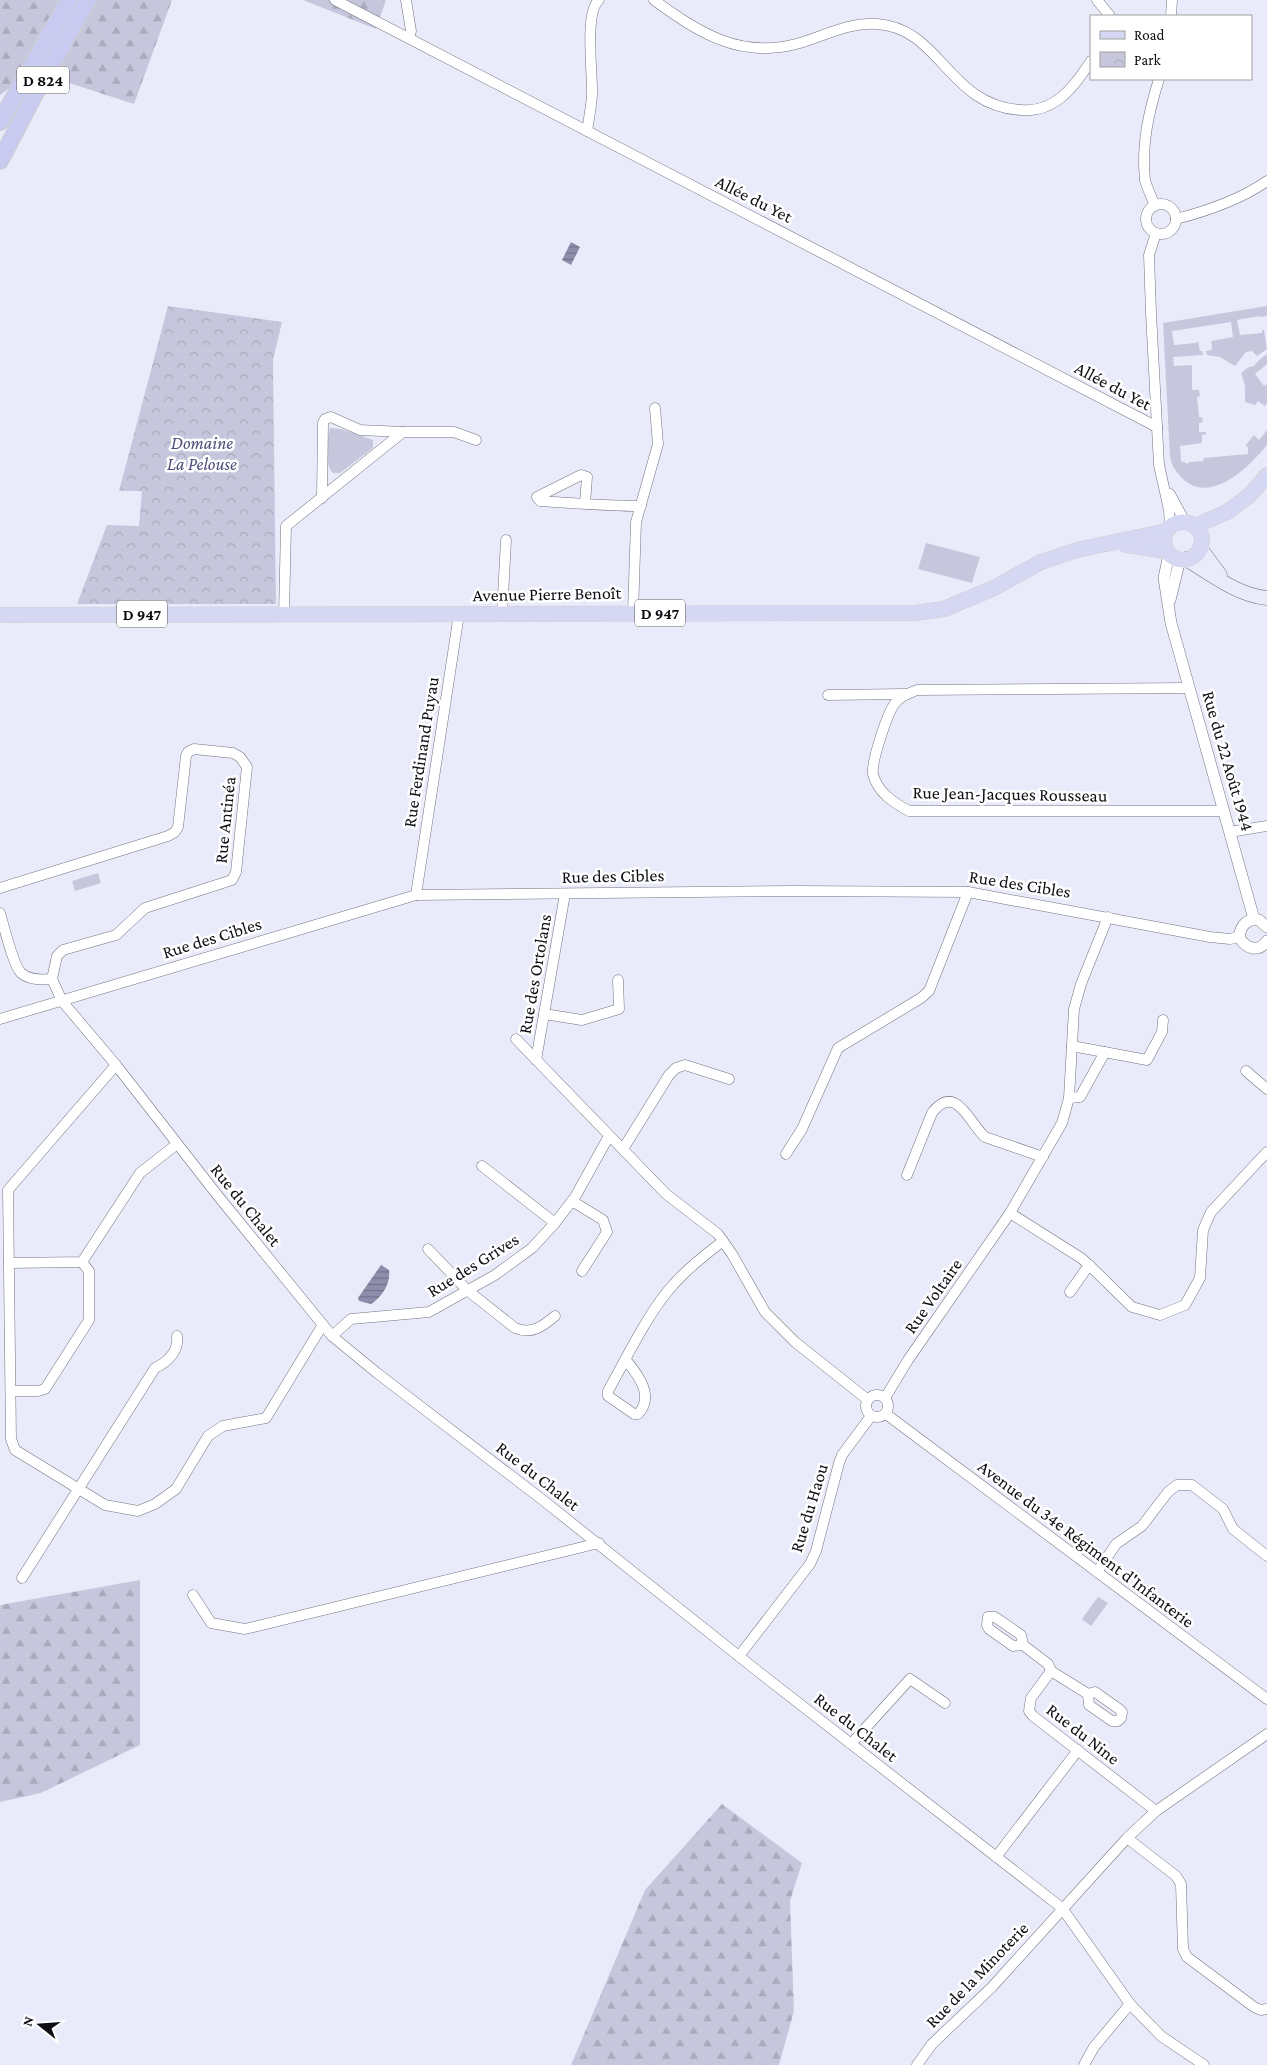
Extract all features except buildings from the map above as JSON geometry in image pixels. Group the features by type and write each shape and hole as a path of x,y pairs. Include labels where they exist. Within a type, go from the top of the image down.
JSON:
{"highway":[{"name":"D 824","path":"0,122 69,0"},
{"name":"D 824","path":"0,161 36,92 88,0"}],"main road":[{"path":"1195,533 1215,527 1227,512 1250,495 1267,475"},
{"path":"1225,582 1195,533 1174,524 1168,529 1164,542 1175,556 1225,582 1249,594 1267,598"},
{"name":"Avenue Pierre Benoît","path":"0,615 633,612 915,613 944,609 994,588 1041,562 1077,550 1168,529"},
{"path":"1175,556 1197,554 1195,533"},
{"name":"Avenue Pierre Benoît","path":"1109,543 1175,556"}],"street":[{"name":"Allée du Yet","path":"335,0 1157,427"},
{"path":"406,0 411,31 408,38"},
{"path":"587,131 592,96 590,24 595,3 599,0"},
{"path":"654,0 704,34 743,47 766,48 795,44 847,26 877,24 906,31 924,43 933,56 966,89 979,99 1005,109 1024,111 1044,108 1057,101 1075,85 1090,62"},
{"path":"1097,0 1109,15"},
{"path":"1171,15 1172,0"},
{"path":"1154,206 1145,181 1145,142 1149,109 1159,80"},
{"path":"1176,219 1198,213 1231,200 1267,181"},
{"path":"1164,204 1169,206 1176,219 1173,228 1169,231 1156,233 1148,227 1146,217 1150,208 1164,204"},
{"path":"1156,233 1149,255 1157,427 1160,465 1169,510 1168,529"},
{"path":"633,612 636,522 658,444 655,408"},
{"path":"322,498 323,423 325,419 331,417 360,430 454,432 476,440"},
{"path":"284,615 286,526 403,432"},
{"path":"585,504 587,477 581,475 537,497 540,501 585,504 640,506"},
{"path":"1162,477 1195,533"},
{"path":"502,614 506,540"},
{"name":"Rue du 22 Août 1944","path":"1175,556 1164,578 1169,611 1254,919"},
{"name":"Rue Ferdinand Puyau","path":"416,895 459,614"},
{"path":"828,695 905,694 917,690 1189,688"},
{"name":"Rue Jean-Jacques Rousseau","path":"905,694 897,700 886,719 872,772 878,785 891,802 909,811 1223,811"},
{"name":"Rue Antinéa","path":"0,888 168,836 175,832 178,827 186,756 188,752 194,749 233,753 240,757 247,767 236,872 232,880 145,908 116,935 63,950 57,956 52,978"},
{"path":"1230,832 1267,826"},
{"name":"Rue des Cibles","path":"0,1019 416,895 796,891 968,892 1108,917 1210,938 1230,939 1239,937"},
{"path":"786,1154 802,1129 838,1048 921,998 928,991 968,892"},
{"name":"Rue des Ortolans","path":"536,1060 565,894"},
{"path":"0,913 16,966 22,974 39,980 52,978"},
{"name":"Rue Voltaire","path":"885,1398 908,1360 1010,1213 1062,1123 1069,1098 1074,1009 1081,984 1108,917"},
{"path":"1267,927 1259,920 1254,919 1242,926 1239,937 1244,944 1251,948 1260,948 1267,942"},
{"name":"Rue du Chalet","path":"52,978 62,1001 116,1065 322,1326 332,1336 377,1373 599,1543 739,1656 1062,1908 1130,2004 1161,2036 1204,2065"},
{"path":"544,1014 582,1020 619,1009 618,980"},
{"path":"1072,1046 1147,1060 1162,1032 1163,1020"},
{"path":"516,1039 666,1194 718,1234 765,1312 795,1342 868,1400"},
{"path":"1069,1098 1080,1097 1105,1052"},
{"path":"116,1065 8,1190 11,1439 15,1450 105,1505 138,1512 155,1504 176,1489 208,1436 223,1426 266,1418 322,1326"},
{"path":"623,1150 669,1075 676,1068 685,1065 729,1079"},
{"path":"1246,1071 1267,1089"},
{"path":"907,1175 932,1113 937,1107 948,1102 965,1109 978,1131 984,1137 1043,1157"},
{"name":"Rue des Grives","path":"332,1336 351,1319 430,1312 495,1275 532,1248 555,1224 572,1201 609,1136"},
{"path":"82,1262 140,1173 177,1144"},
{"path":"1010,1213 1081,1258 1132,1307 1160,1315 1185,1305 1200,1278 1203,1230 1210,1212 1267,1152"},
{"path":"482,1166 555,1224"},
{"path":"572,1201 603,1220 606,1224 606,1232 582,1271"},
{"path":"626,1360 640,1378 646,1396 643,1409 638,1414 634,1414 608,1396 608,1391 647,1322 672,1286 696,1262 723,1241"},
{"path":"428,1249 467,1290 516,1328 522,1331 541,1328 555,1316"},
{"path":"9,1263 82,1262"},
{"path":"11,1391 38,1391 45,1388 89,1320 89,1271 82,1262"},
{"path":"1070,1292 1089,1265"},
{"path":"22,1578 155,1368 167,1362 178,1344 177,1336"},
{"path":"876,1395 885,1398 888,1406 886,1414 879,1417 871,1416 866,1409 868,1400 876,1395"},
{"name":"Avenue du 34e Régiment d'Infanterie","path":"886,1414 1267,1699"},
{"name":"Rue du Haou","path":"739,1656 810,1564 842,1455 871,1416"},
{"path":"1097,1572 1116,1544 1142,1526 1168,1492 1177,1485 1192,1485 1223,1509 1233,1529 1267,1556"},
{"path":"193,1595 211,1623 244,1629 599,1543"},
{"name":"Rue du Nine","path":"1023,1645 1048,1664 1051,1671 1088,1694"},
{"name":"Rue du Nine","path":"1051,1671 1031,1698 1028,1711 1156,1811"},
{"path":"851,1744 910,1679 945,1703"},
{"name":"Rue de la Minoterie","path":"916,2065 932,2044 992,1986 1127,1838 1156,1811 1267,1734"},
{"path":"996,1857 1078,1750"},
{"path":"1127,1838 1176,1876 1182,1884 1183,1949 1187,1957 1254,2007 1261,2010 1267,2009"},
{"path":"1084,2065 1094,2048 1130,2004"}],"green space":[{"path":"0,0 172,0 134,104 32,71 0,95"},
{"path":"303,0 386,0 376,29"},
{"name":"Domaine La Pelouse","path":"168,306 282,322 273,360 276,604 77,604 107,525 139,526 142,491 119,491"},
{"path":"1267,306 1267,316 1237,320 1240,335 1262,333 1262,330 1264,330 1267,349 1257,356 1252,351 1246,352 1235,366 1220,357 1207,355 1206,351 1212,350 1211,341 1233,337 1231,322 1172,331 1174,345 1196,343 1198,341 1203,355 1173,357 1174,366 1192,365 1192,390 1199,390 1200,396 1197,397 1199,417 1202,417 1203,422 1199,423 1199,432 1206,432 1206,434 1202,435 1202,443 1180,446 1181,461 1188,464 1189,462 1203,461 1204,458 1248,454 1248,447 1245,446 1254,435 1259,440 1267,430 1267,445 1239,473 1228,481 1216,486 1204,488 1192,485 1177,472 1170,457 1163,323"},
{"path":"1267,354 1267,364 1255,374 1264,386 1267,384 1267,403 1265,406 1258,401 1255,405 1245,402 1245,385 1241,373 1254,366"},
{"path":"330,428 341,429 373,440 373,448 340,473 333,473 327,458"},
{"path":"926,543 980,557 972,583 918,569"},
{"path":"98,873 101,883 75,891 72,881"},
{"path":"140,1580 140,1745 41,1793 0,1802 0,1605"},
{"path":"1098,1597 1108,1603 1091,1626 1082,1619"},
{"path":"722,1804 802,1863 790,1901 794,2011 779,2065 571,2065 645,1890"}],"shaded area":[{"path":"571,242 580,247 571,265 562,260"},
{"path":"381,1265 389,1270 389,1280 385,1289 379,1298 371,1304 359,1301 358,1298"}]}
